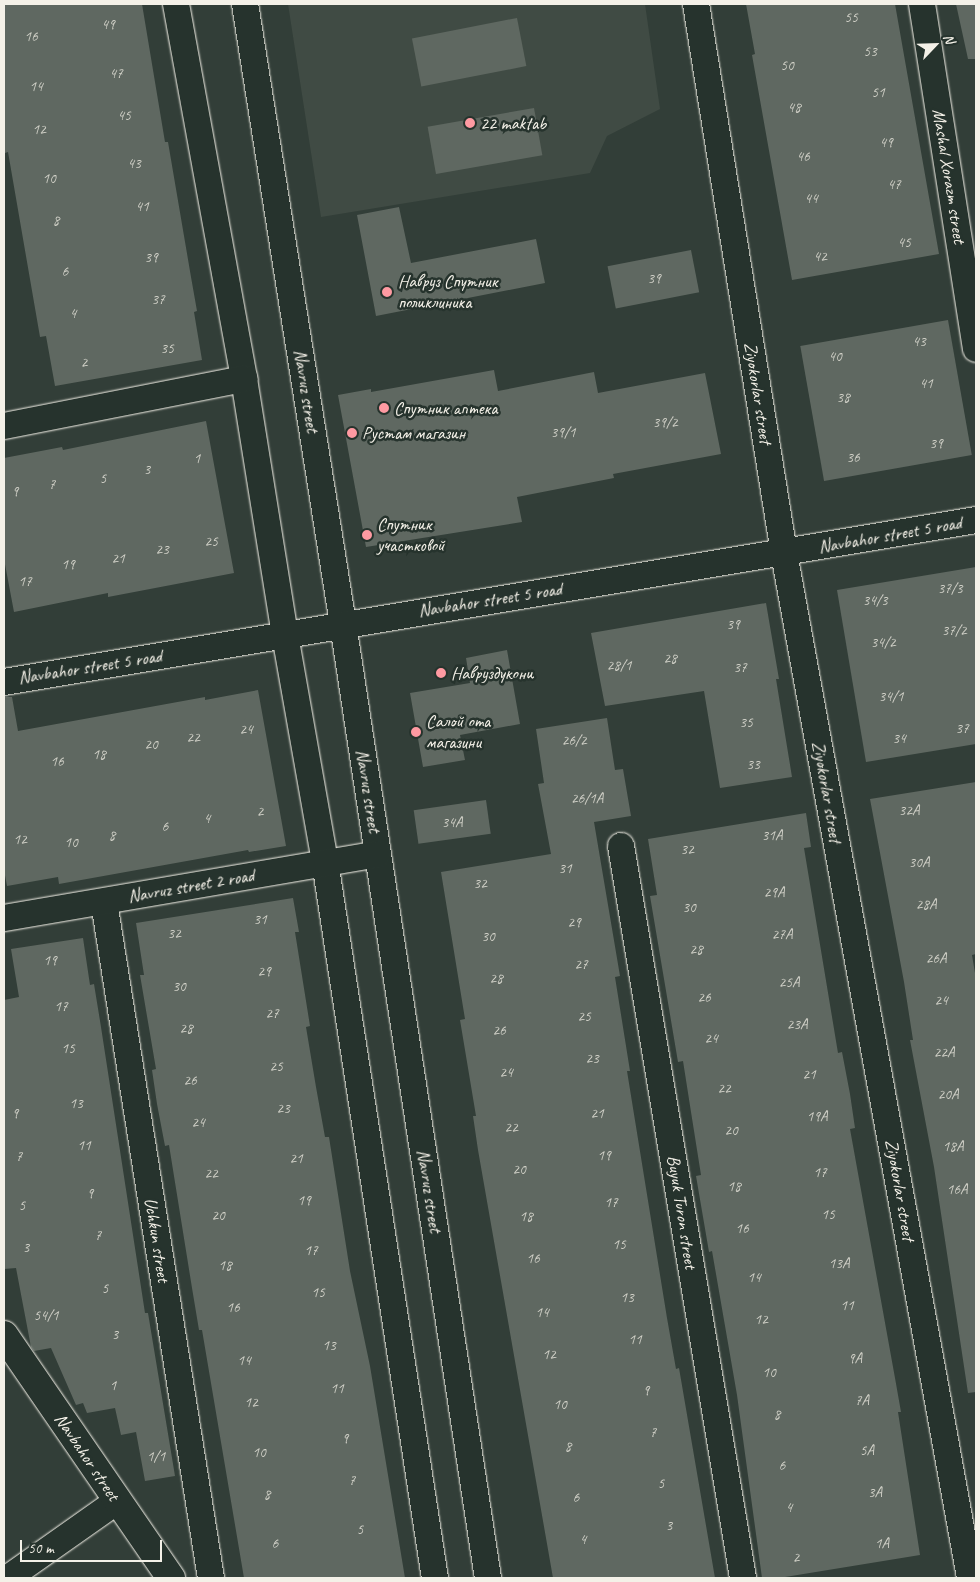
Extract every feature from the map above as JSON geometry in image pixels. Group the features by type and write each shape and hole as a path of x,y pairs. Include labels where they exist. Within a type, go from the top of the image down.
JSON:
{"main road":[{"name":"Navbahor street","path":"4,1335 171,1578"}],"street":[{"path":"176,4 244,379 285,635 325,862 435,1578"},
{"name":"Navruz street","path":"245,4 343,624 488,1578"},
{"name":"Ziyokorlar street","path":"696,4 784,553 970,1578"},
{"name":"Mashal Xorazm street","path":"922,4 976,349"},
{"path":"4,422 244,379"},
{"name":"Navbahor street 5 road","path":"4,682 976,520"},
{"name":"Buyuk Turon street","path":"621,846 743,1578"},
{"name":"Navruz street 2 road","path":"4,918 378,854"},
{"name":"Uchkun street","path":"104,902 211,1578"},
{"path":"8,1578 117,1501"}],"shaded area":[{"name":"22 maktab","path":"288,4 645,4 660,109 607,136 590,173 321,217"}],"building":[{"path":"4,4 142,4 165,142 168,142 197,311 194,312 202,360 55,386 46,336 40,337 8,152 5,153"},
{"path":"746,4 895,4 939,254 792,280 752,55 755,54"},
{"path":"956,4 976,4 976,59 968,59"},
{"path":"517,18 526,66 421,87 412,38"},
{"path":"534,108 542,155 436,174 428,127"},
{"path":"399,207 411,263 536,239 545,283 376,316 357,215"},
{"path":"691,250 699,292 616,308 608,266"},
{"path":"948,320 972,455 824,481 800,346"},
{"path":"494,370 498,391 594,372 598,393 705,373 721,454 613,474 614,478 517,497 522,522 366,547 338,395 371,389 371,392"},
{"path":"206,421 234,573 108,597 108,593 14,612 4,559 4,458 62,447 63,450"},
{"path":"976,567 976,744 866,762 837,590"},
{"path":"766,603 779,679 776,679 792,777 720,788 704,691 605,706 591,633"},
{"path":"507,650 520,724 460,735 465,760 423,767 410,693 470,683 466,658"},
{"path":"258,690 286,846 249,852 248,850 59,884 58,877 7,886 4,870 4,697 12,697 18,731 205,697 205,700"},
{"path":"607,718 615,770 623,769 631,816 594,822 620,976 615,977 630,1071 627,1071 667,1318 676,1369 679,1368 715,1578 553,1578 478,1150 473,1116 476,1116 460,1020 465,1019 441,872 551,854 538,784 544,783 536,729"},
{"path":"976,782 976,954 972,955 976,979 976,1392 968,1393 934,1167 910,1040 913,1040 904,982 870,799"},
{"path":"486,800 491,834 418,844 414,810"},
{"path":"806,813 811,847 804,848 838,1053 842,1052 850,1094 855,1128 850,1129 901,1412 898,1412 920,1555 779,1578 762,1578 737,1395 712,1251 709,1252 696,1176 701,1175 683,1061 678,1062 650,896 657,895 648,839"},
{"path":"293,898 299,932 295,932 310,1026 306,1027 325,1137 329,1137 350,1271 370,1366 405,1578 244,1578 202,1330 199,1330 169,1145 165,1146 157,1104 152,1070 156,1069 140,975 144,975 136,923"},
{"path":"83,938 90,985 94,984 145,1313 148,1313 175,1476 145,1481 136,1432 121,1435 115,1408 87,1413 83,1403 76,1405 51,1348 34,1351 31,1347 16,1268 4,1269 4,1000 19,997 11,949"}],"place":[{"name":"22 maktab","path":"470,123"},
{"name":"Навруз Спутник поликлиника","path":"387,292"},
{"name":"Спутник аптека","path":"384,408"},
{"name":"Рустам магазин","path":"352,433"},
{"name":"Спутник участковой","path":"367,535"},
{"name":"Навруздукони","path":"441,673"},
{"name":"Салой ота магазини","path":"416,732"}]}
